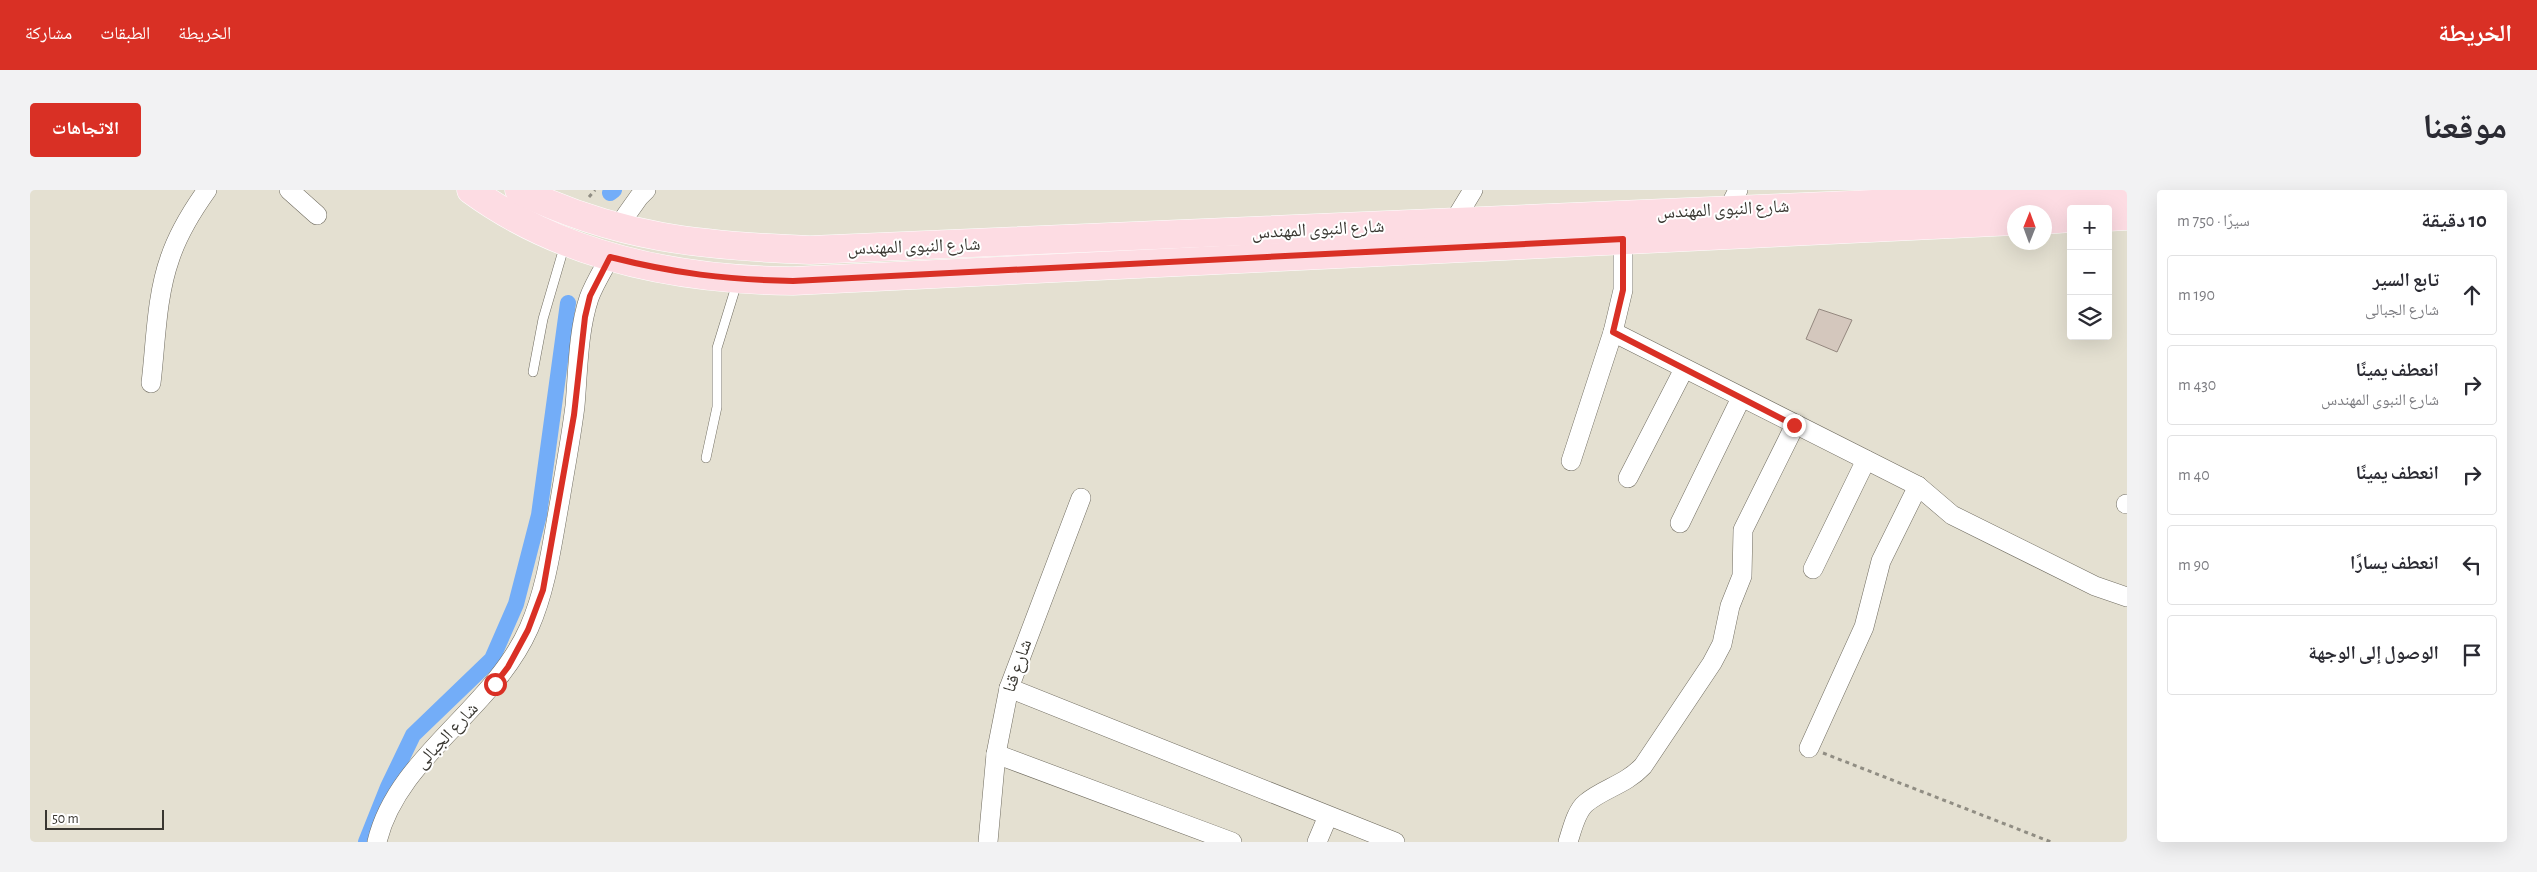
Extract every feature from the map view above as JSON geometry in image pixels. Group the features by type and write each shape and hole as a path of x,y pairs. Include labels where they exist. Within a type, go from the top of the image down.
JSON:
{"main road":[{"name":"شارع النبوى المهندس","path":"471,190 502,212 566,241 610,257 691,275 738,280 793,281 2007,221"},
{"name":"شارع النبوى المهندس","path":"519,190 575,216 647,236 725,247 810,250 1453,224 1733,200 2127,193"},
{"path":"2112,216 2127,216"},
{"path":"2052,219 2067,218"},
{"path":"1011,243 1008,257 1012,270"},
{"path":"966,245 972,259 968,272"}],"street":[{"path":"152,383 161,294 169,258 186,224 207,190"},
{"path":"289,190 317,215"},
{"path":"617,228 638,197 646,190"},
{"path":"1453,224 1473,190"},
{"path":"1571,461 1613,332 1623,290 1623,239"},
{"name":"شارع الجبالى","path":"377,842 385,817 401,788 495,684 519,649 536,610 548,570 574,415 585,317 590,296 610,257"},
{"path":"1613,332 1918,486 1952,515 2095,586 2127,598"},
{"path":"1628,478 1684,368"},
{"path":"1680,523 1741,398"},
{"path":"1568,842 1580,810 1587,802 1632,777 1643,766 1712,663 1722,644 1730,606 1742,576 1743,530 1794,425"},
{"path":"1813,569 1866,460"},
{"path":"1809,748 1864,627 1881,561 1918,486"},
{"name":"شارع قنا","path":"988,842 996,754 1009,688 1081,498"},
{"path":"1009,688 1395,842"},
{"path":"996,754 1232,842"},
{"path":"1317,842 1328,816"}],"lane":[{"path":"533,372 543,319 566,241"},
{"path":"706,458 717,407 717,348 738,280"}],"path":[{"path":"1809,748 2051,842"}],"building":[{"path":"1819,309 1852,320 1837,352 1806,339"}],"waterway":[{"path":"610,193 614,190"},
{"path":"366,842 388,787 413,735 492,659 516,604 539,515 568,303"}],"route":[{"path":"495,684 519,649 543,590 574,415 585,317 590,296 610,257 647,267 691,275 738,280 793,281 1623,239 1623,290 1613,332 1794,425"}]}
